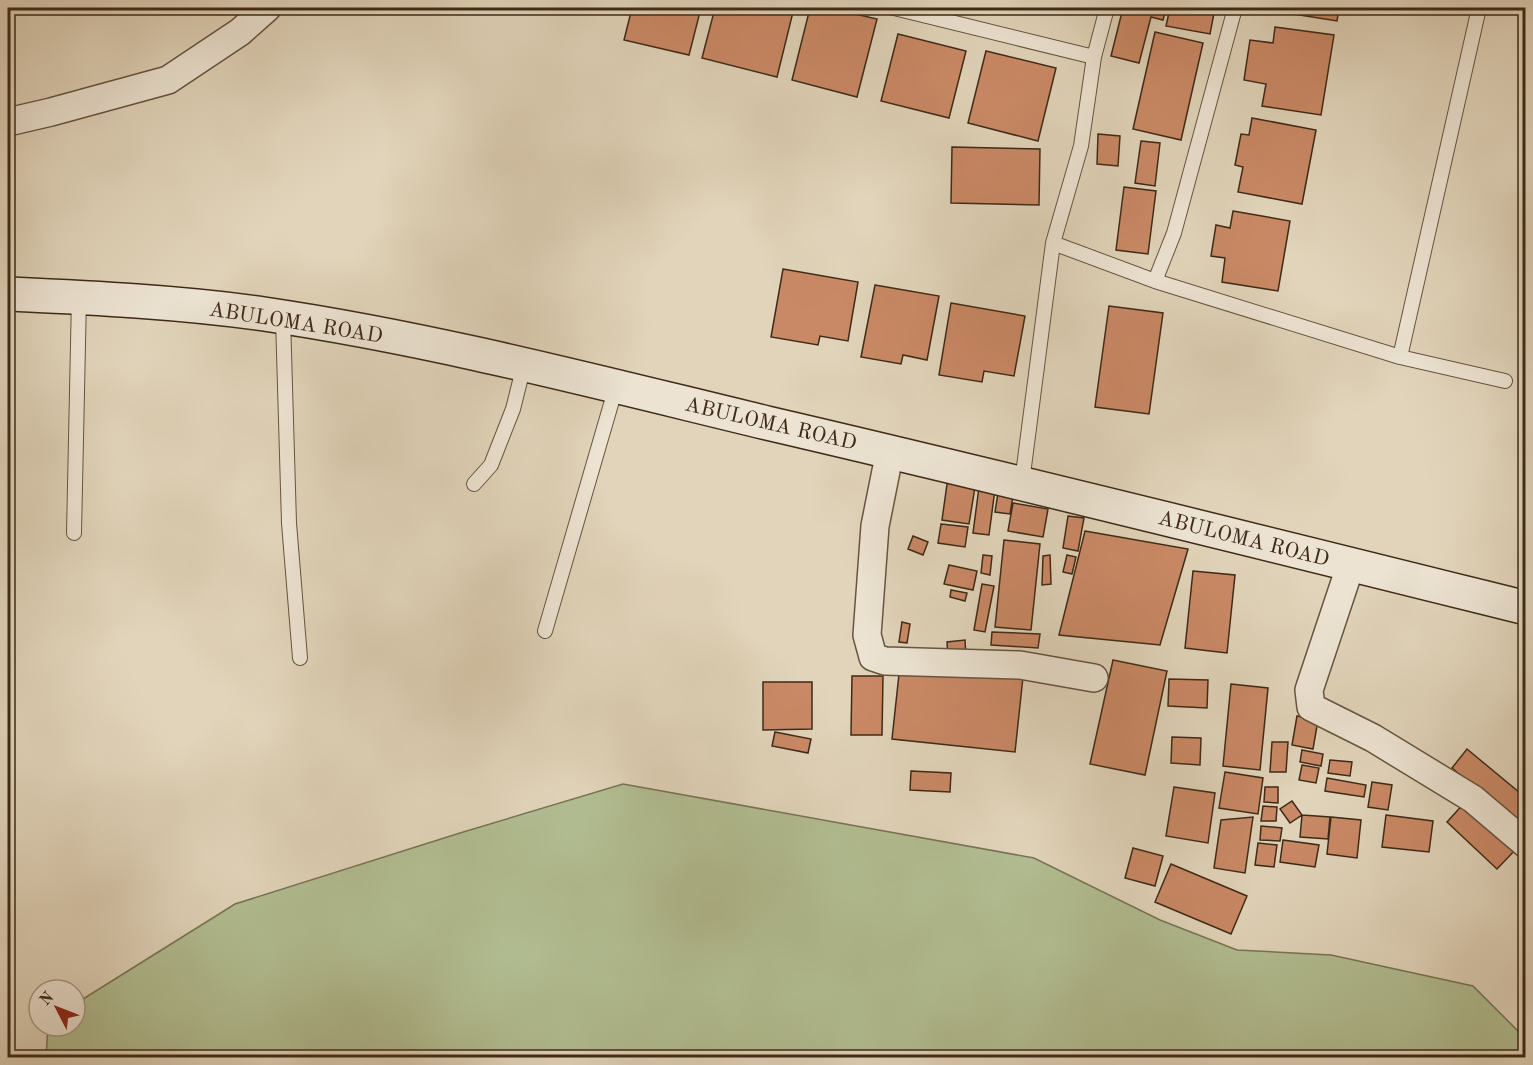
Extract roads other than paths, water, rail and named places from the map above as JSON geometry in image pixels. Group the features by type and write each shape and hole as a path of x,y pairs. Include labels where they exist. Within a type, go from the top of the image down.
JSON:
{"street":[{"path":"8,122 168,80 240,32 267,8"},
{"name":"ABULOMA ROAD","path":"8,294 137,300 262,314 369,332 525,365 1022,482 1526,608"},
{"path":"890,451 874,537 867,635 873,657 885,661 1020,665 1094,678"},
{"path":"1351,564 1310,690 1311,707 1373,738 1473,800 1526,843"}],"lane":[{"path":"894,8 1094,57"},
{"path":"1022,482 1053,243 1081,146 1094,57 1107,8"},
{"path":"1155,281 1174,233 1235,8"},
{"path":"1400,357 1479,8"},
{"path":"1053,243 1155,281 1400,357 1505,381"},
{"path":"74,533 79,297"},
{"path":"283,318 289,523 300,658"},
{"path":"474,484 491,465 513,410 525,365"},
{"path":"545,631 616,387"}]}
